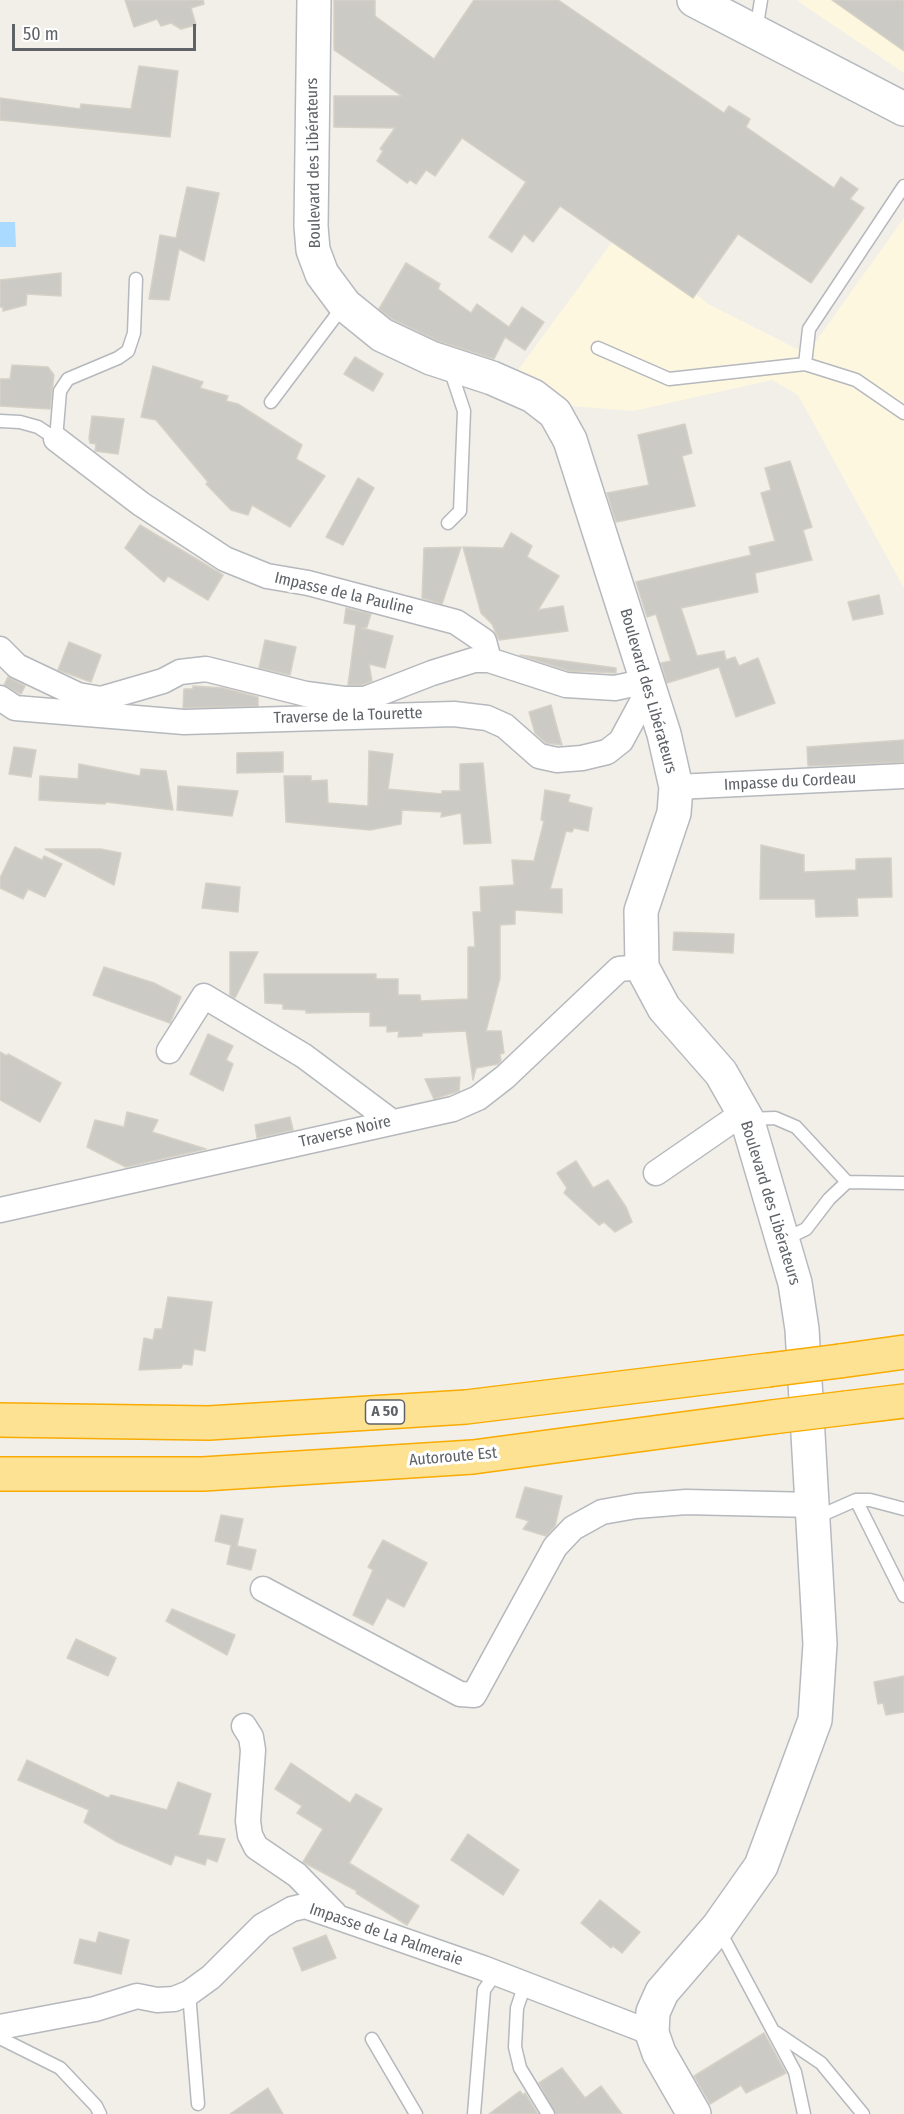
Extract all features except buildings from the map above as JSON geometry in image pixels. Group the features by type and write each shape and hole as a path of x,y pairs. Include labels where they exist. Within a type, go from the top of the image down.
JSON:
{"highway":[{"name":"A 50","path":"0,1420 209,1423 466,1407 904,1352"},
{"name":"Autoroute Est","path":"0,1474 203,1474 473,1457 904,1401"}],"street":[{"name":"Boulevard des Libérateurs","path":"314,0 313,250 322,274 345,305 382,335 533,396 555,413 570,440 664,734 676,787 674,813 641,912 642,967 664,1008 721,1073 745,1116 795,1283 802,1329 820,1644 815,1720 761,1866 718,1927 662,1992 653,2012 652,2033"},
{"path":"694,0 904,109"},
{"name":"Impasse de la Pauline","path":"56,439 141,504 225,559 267,576 319,586 456,622 484,641 489,660"},
{"path":"0,649 17,666 78,695 101,699 162,681 180,672 206,669 306,694 365,699 432,673 474,660 489,660 566,685 615,688 648,685"},
{"name":"Traverse de la Tourette","path":"0,698 15,708 184,722 454,714 487,718 505,726 539,756 557,760 582,759 607,752 621,741 648,685"},
{"name":"Impasse du Cordeau","path":"676,787 904,776"},
{"name":"Traverse Noire","path":"0,1210 453,1109 478,1098 505,1077 619,969 642,967"},
{"path":"169,1051 204,996 304,1056 391,1121"},
{"path":"657,1173 745,1116"},
{"path":"263,1589 460,1694 474,1695 555,1547 573,1528 602,1512 636,1506 686,1502 813,1512"},
{"path":"244,1726 251,1737 253,1750 248,1821 250,1835 256,1847 297,1875 340,1919"},
{"name":"Impasse de La Palmeraie","path":"0,2027 95,2009 137,1996 157,2000 174,1999 189,1993 211,1977 262,1926 292,1909 305,1906 496,1973 652,2033"},
{"path":"652,2033 659,2053 694,2114"}],"lane":[{"path":"756,32 761,0"},
{"path":"805,364 809,329 904,186"},
{"path":"0,421 20,422 38,427 56,439 60,391 68,380 118,358 128,351 134,333 136,279"},
{"path":"271,402 345,305"},
{"path":"598,348 669,379 805,364 856,380 904,413"},
{"path":"448,523 460,511 464,411 449,364"},
{"path":"745,1116 775,1118 796,1126 847,1182"},
{"path":"784,1240 806,1229 829,1199 847,1182 904,1183"},
{"path":"813,1512 856,1500 870,1500 904,1509"},
{"path":"856,1500 904,1596"},
{"path":"718,1927 795,2072 804,2114"},
{"path":"474,2114 484,1990 496,1973"},
{"path":"525,1984 517,2008 516,2048 520,2068 548,2114"},
{"path":"189,1993 198,2104"},
{"path":"771,2030 821,2063 863,2114"},
{"path":"0,2038 60,2068 96,2106 100,2114"},
{"path":"372,2039 416,2114"}],"shaded area":[{"path":"797,0 904,0 904,73 799,2"},
{"path":"904,218 904,588 798,395 772,380 633,411 561,405 513,377 612,242 692,298 696,294 708,304 807,354"}],"water":[{"path":"0,222 15,222 16,247 0,247"}]}
